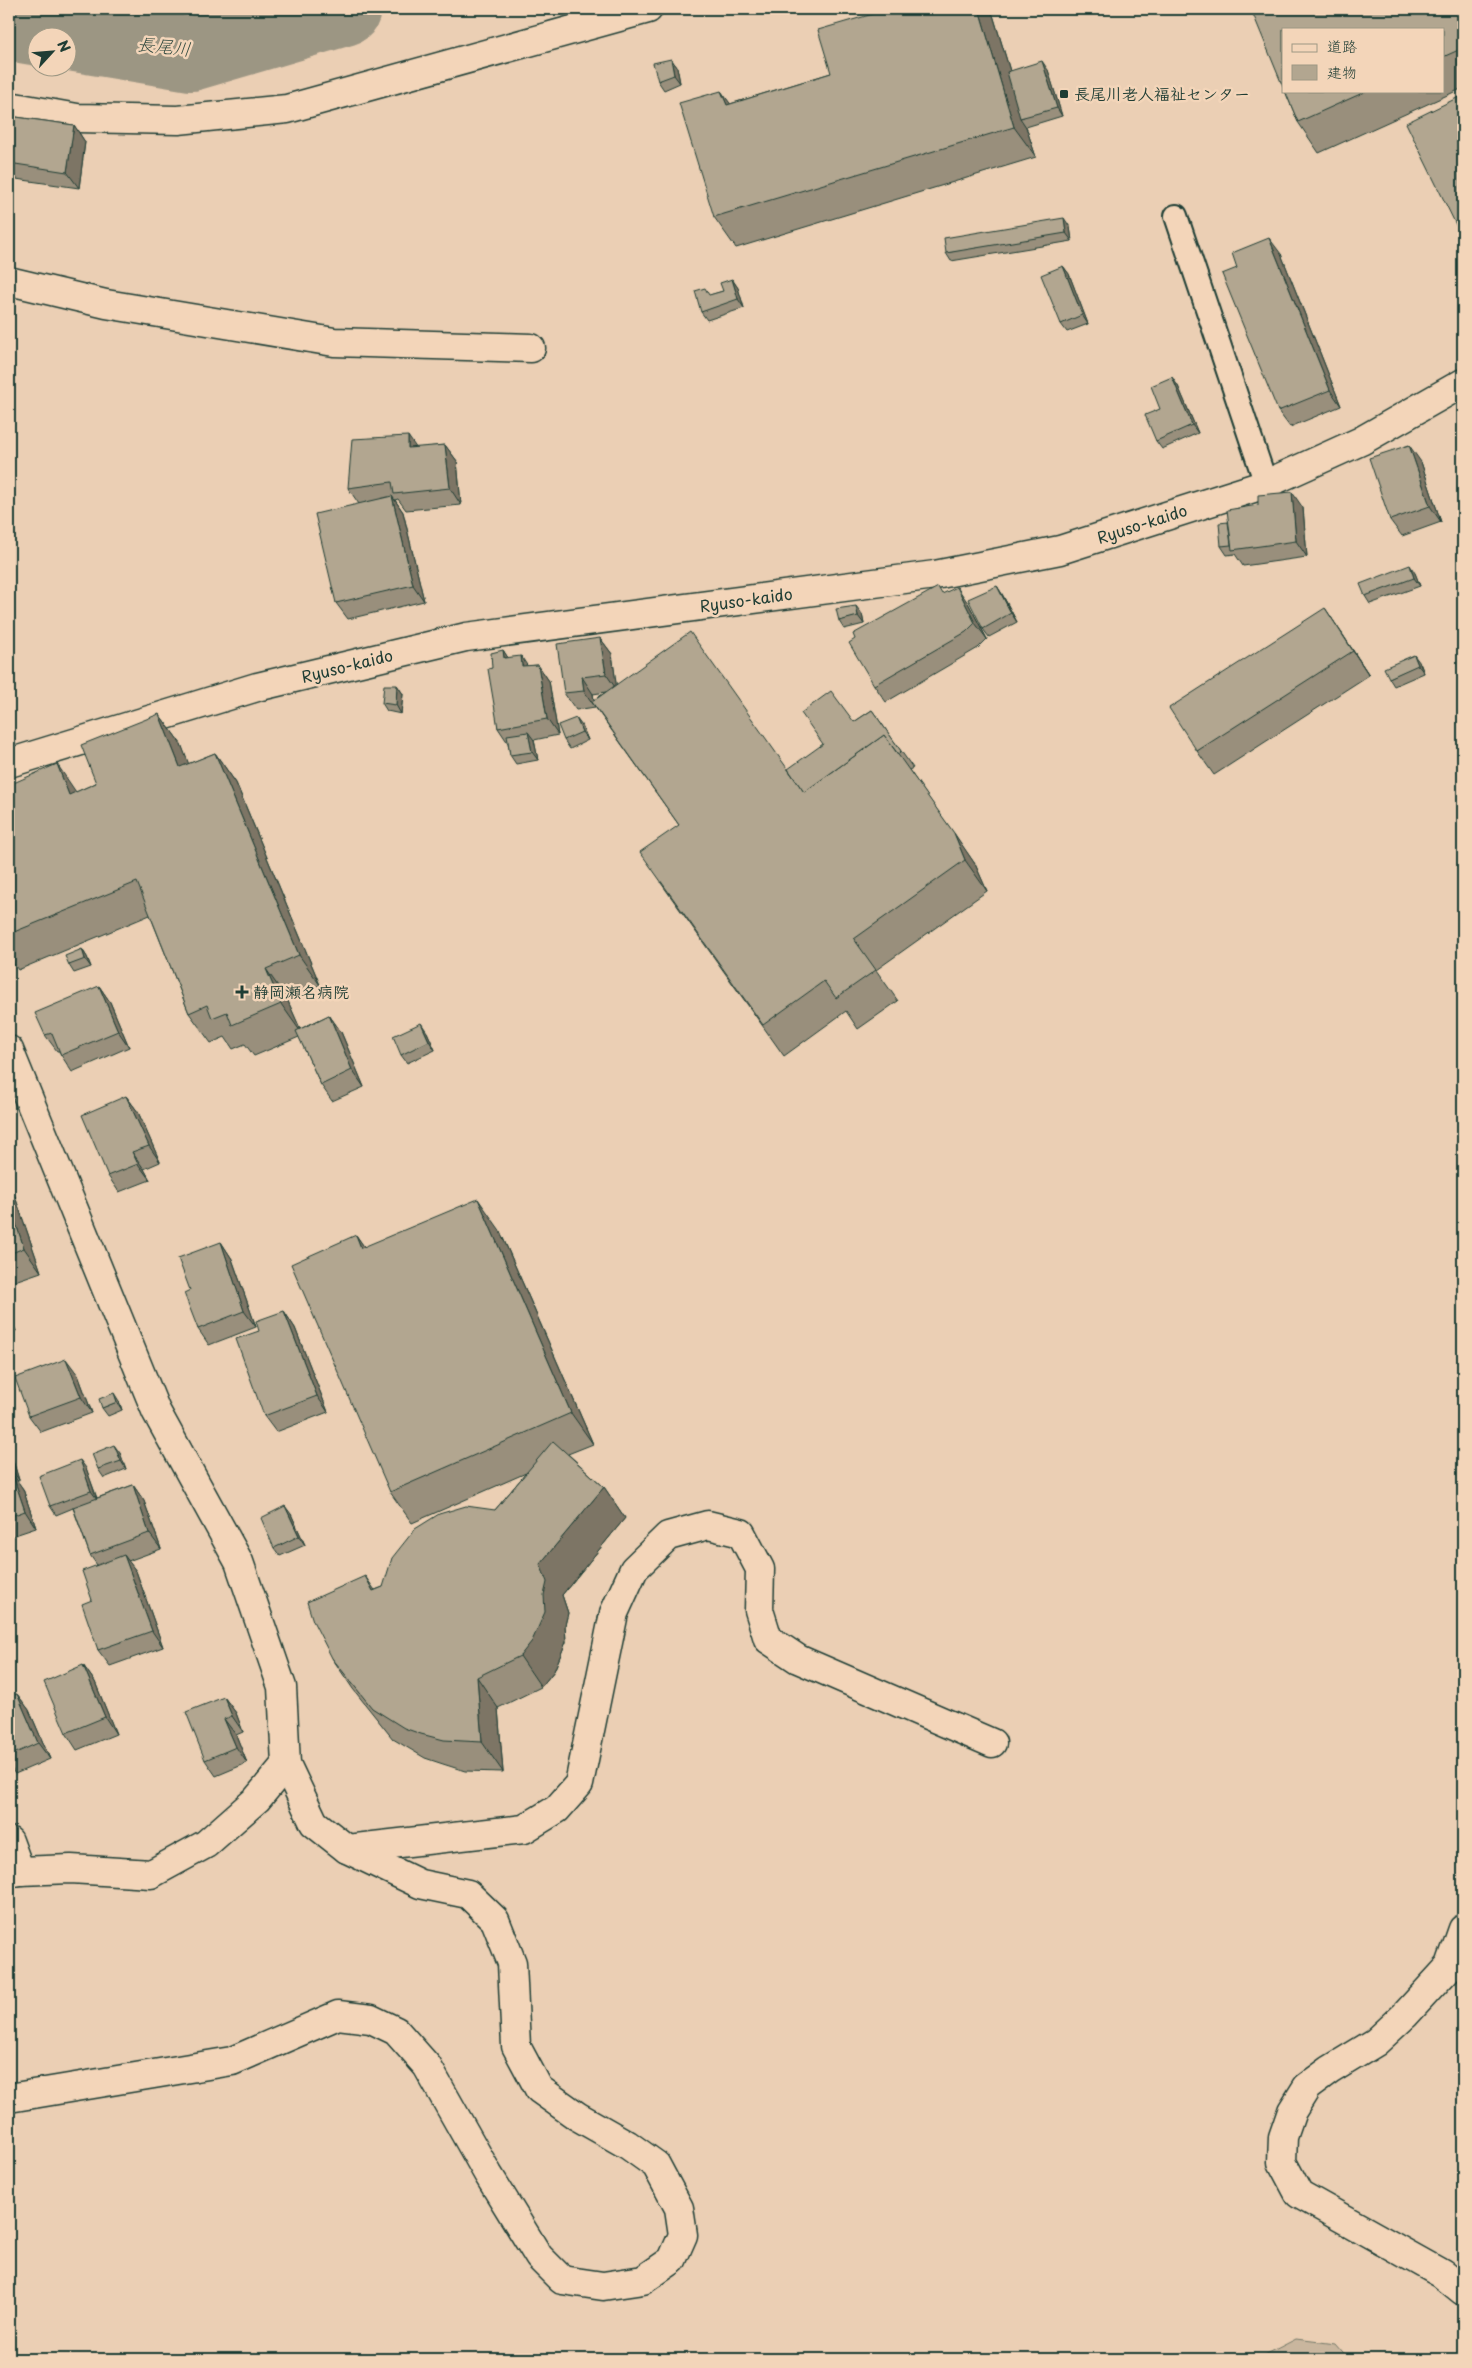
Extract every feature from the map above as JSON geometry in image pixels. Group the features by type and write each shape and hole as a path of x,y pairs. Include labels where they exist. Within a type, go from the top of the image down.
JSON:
{"street":[{"path":"9,106 77,118 178,120 286,109 648,9"},
{"path":"9,282 106,304 334,342 531,348"},
{"name":"Ryuso-kaido","path":"9,763 257,688 466,637 934,575 1060,550 1266,484 1362,441 1463,383"},
{"path":"9,1050 156,1412 239,1562 282,1687 286,1764 314,1823 347,1850 420,1884 468,1894 495,1920 512,1963 516,2046 539,2089 577,2116 628,2145 656,2165 680,2208 683,2235 672,2260 643,2280 603,2286 562,2280 539,2257 488,2174 427,2066 396,2031 371,2019 338,2015 232,2060 9,2098"},
{"path":"347,1850 524,1830 557,1809 580,1784 614,1613 634,1569 668,1536 708,1525 741,1533 760,1570 759,1610 768,1638 798,1658 992,1743"},
{"path":"9,1841 14,1872 72,1869 150,1874 206,1844 257,1799 286,1764"},
{"path":"1463,1929 1450,1966 1405,2015 1376,2042 1330,2070 1307,2087 1292,2110 1283,2137 1282,2162 1299,2194 1442,2274 1463,2291"}],"lane":[{"path":"1176,216 1266,484"}],"shaded area":[{"path":"1296,2339 1336,2344 1349,2359 1257,2359"}],"building":[{"path":"890,9 979,9 1014,127 714,217 679,103 721,91 727,105 831,73 818,30"},
{"path":"1251,9 1463,9 1463,48 1444,57 1444,28 1282,28 1282,85"},
{"path":"671,59 674,75 658,81 653,63"},
{"path":"1042,61 1057,108 1020,118 1007,72"},
{"path":"1285,92 1365,92 1298,122"},
{"path":"1463,95 1463,239 1406,123"},
{"path":"9,116 74,125 67,172 9,163"},
{"path":"1064,218 1066,233 946,253 944,238"},
{"path":"1269,238 1330,390 1278,411 1222,274 1237,268 1232,253"},
{"path":"1063,266 1082,315 1061,324 1041,275"},
{"path":"732,279 738,299 701,312 695,291 705,288 709,295 723,291 720,283"},
{"path":"1172,377 1192,425 1156,441 1145,415 1160,409 1151,386"},
{"path":"408,436 408,448 445,445 450,488 394,494 392,482 348,488 352,439"},
{"path":"1409,445 1430,506 1390,520 1369,458"},
{"path":"1292,492 1296,541 1232,550 1227,510 1258,505 1258,495"},
{"path":"392,496 413,585 336,603 315,514"},
{"path":"1228,522 1231,545 1221,546 1219,523"},
{"path":"1410,565 1414,578 1365,596 1360,584"},
{"path":"997,586 1011,613 983,629 968,599"},
{"path":"938,587 942,594 957,587 975,623 966,632 874,685 849,643 855,639 853,634"},
{"path":"856,606 858,616 839,621 836,609"},
{"path":"1325,608 1353,651 1197,751 1169,708"},
{"path":"690,632 804,792 884,735 954,833 965,860 854,939 876,970 836,998 824,981 763,1025 640,852 679,825 592,702"},
{"path":"600,638 606,674 582,677 584,691 564,693 557,644"},
{"path":"503,650 504,658 521,656 522,666 538,665 547,719 498,728 488,669 492,668 491,653"},
{"path":"1414,655 1418,665 1389,678 1384,668"},
{"path":"384,685 397,685 396,705 382,703"},
{"path":"831,691 854,722 872,710 901,751 898,754 884,735 804,792 788,769 823,744 801,713"},
{"path":"159,714 180,767 215,753 299,955 266,969 281,1004 232,1025 227,1012 212,1018 207,1005 189,1013 137,882 9,934 9,785 57,764 69,795 96,783 81,745"},
{"path":"576,718 582,732 564,740 558,725"},
{"path":"528,732 532,752 510,755 507,735"},
{"path":"82,949 85,959 69,965 65,956"},
{"path":"99,986 118,1031 61,1055 52,1033 45,1035 35,1013"},
{"path":"329,1015 352,1070 321,1085 296,1031"},
{"path":"421,1023 429,1041 401,1055 393,1036"},
{"path":"126,1096 149,1146 132,1152 138,1164 108,1176 82,1115"},
{"path":"478,1199 571,1413 390,1492 291,1264 356,1235 361,1248"},
{"path":"9,1203 24,1248 9,1254"},
{"path":"221,1242 244,1311 198,1329 184,1293 190,1290 178,1258"},
{"path":"284,1311 317,1396 264,1416 236,1339 259,1331 256,1321"},
{"path":"66,1359 81,1397 29,1416 15,1378"},
{"path":"114,1393 117,1402 102,1408 99,1399"},
{"path":"553,1441 604,1487 540,1564 547,1582 544,1595 545,1612 532,1641 520,1656 477,1677 482,1742 444,1740 404,1728 372,1708 332,1658 313,1621 307,1602 365,1576 373,1591 383,1587 392,1558 415,1529 439,1514 466,1506 495,1510"},
{"path":"114,1445 121,1461 98,1469 92,1454"},
{"path":"80,1460 91,1491 50,1506 39,1476"},
{"path":"12,1473 25,1511 9,1517 9,1474"},
{"path":"133,1485 149,1533 90,1555 73,1507"},
{"path":"285,1506 299,1536 274,1548 261,1518"},
{"path":"124,1555 152,1631 98,1650 82,1604 92,1600 82,1571"},
{"path":"83,1665 105,1717 66,1733 44,1682"},
{"path":"17,1694 38,1743 9,1756 9,1697"},
{"path":"224,1697 232,1716 224,1719 236,1747 205,1760 186,1712"}],"waterway":[{"name":"長尾川","path":"9,24 191,54 344,9"}],"place":[{"name":"長尾川老人福祉センター","path":"1064,94"},
{"name":"静岡瀬名病院","path":"242,992"}]}
